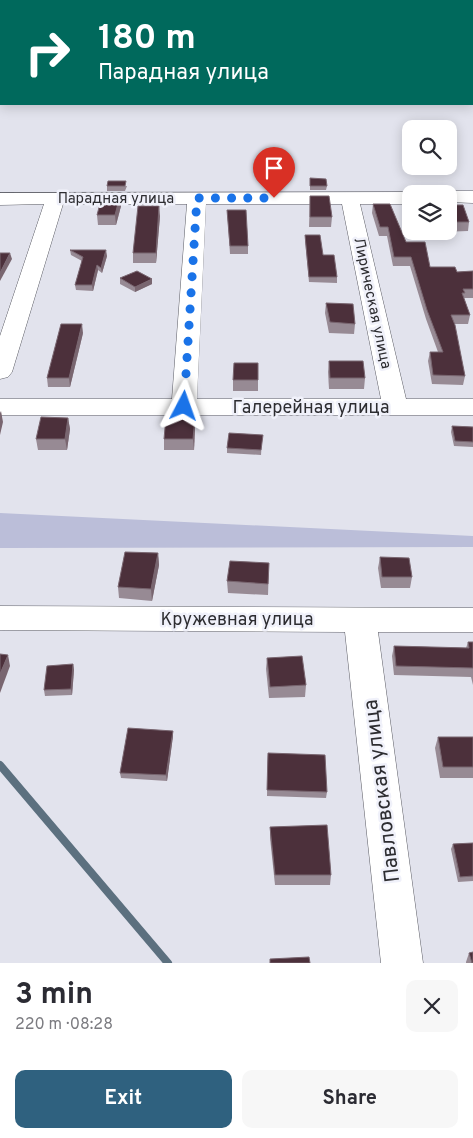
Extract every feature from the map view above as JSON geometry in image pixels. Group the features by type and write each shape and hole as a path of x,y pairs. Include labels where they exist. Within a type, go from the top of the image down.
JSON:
{"street":[{"path":"457,198 473,197"},
{"path":"184,406 197,198"},
{"name":"Лирическая улица","path":"350,198 395,408"},
{"name":"Парадная улица","path":"0,199 402,198"},
{"path":"0,372 55,199"},
{"name":"Галерейная улица","path":"0,407 473,407"},
{"name":"Кружевная улица","path":"0,618 473,620"},
{"name":"Павловская улица","path":"360,620 402,963"}],"shaded area":[{"path":"0,513 473,536 473,547 0,548"}],"building":[{"path":"310,178 326,179 327,186 310,186"},
{"path":"108,181 126,181 125,186 107,186"},
{"path":"102,196 120,196 115,215 97,215"},
{"path":"310,196 329,196 332,217 310,217"},
{"path":"373,204 390,204 402,232 402,240 406,242 425,242 430,267 455,267 457,272 473,271 473,289 463,289 465,293 462,293 470,315 451,315 455,325 465,376 433,375 430,352 443,352 427,310 411,257 394,257 388,227 380,227"},
{"path":"457,205 463,205 469,222 457,222"},
{"path":"138,206 159,206 156,253 133,253"},
{"path":"227,210 246,210 248,246 230,246"},
{"path":"305,235 320,235 323,255 334,255 337,277 309,277"},
{"path":"70,250 106,250 101,268 97,265 92,285 75,285 83,257"},
{"path":"0,253 10,253 0,273"},
{"path":"137,271 152,279 135,287 120,278"},
{"path":"326,303 353,304 355,324 330,322"},
{"path":"61,324 82,324 69,378 47,378"},
{"path":"329,361 363,361 365,378 330,378"},
{"path":"234,363 258,363 258,380 233,380"},
{"path":"41,417 68,418 65,439 36,439"},
{"path":"166,417 195,417 193,439 164,439"},
{"path":"452,426 473,427 473,442 455,441"},
{"path":"229,433 263,435 261,450 227,448"},
{"path":"125,552 158,553 151,589 118,587"},
{"path":"380,557 409,558 412,577 382,577"},
{"path":"230,561 269,563 268,584 227,581"},
{"path":"468,642 473,642 473,668 396,666 394,646 469,648"},
{"path":"0,654 8,655 0,674"},
{"path":"302,656 306,685 270,687 267,658"},
{"path":"73,664 71,689 44,690 47,666"},
{"path":"128,728 173,731 166,775 120,773"},
{"path":"438,737 473,737 473,767 443,767"},
{"path":"268,753 325,755 327,792 267,790"},
{"path":"327,825 331,875 275,875 270,827"},
{"path":"473,843 473,876 460,877 453,844"},
{"path":"473,952 473,963 472,963 469,953"},
{"path":"309,957 310,963 270,963 270,959"}],"waterway":[{"path":"0,765 168,963"}],"route":[{"path":"184,406 197,198 274,198"}]}
